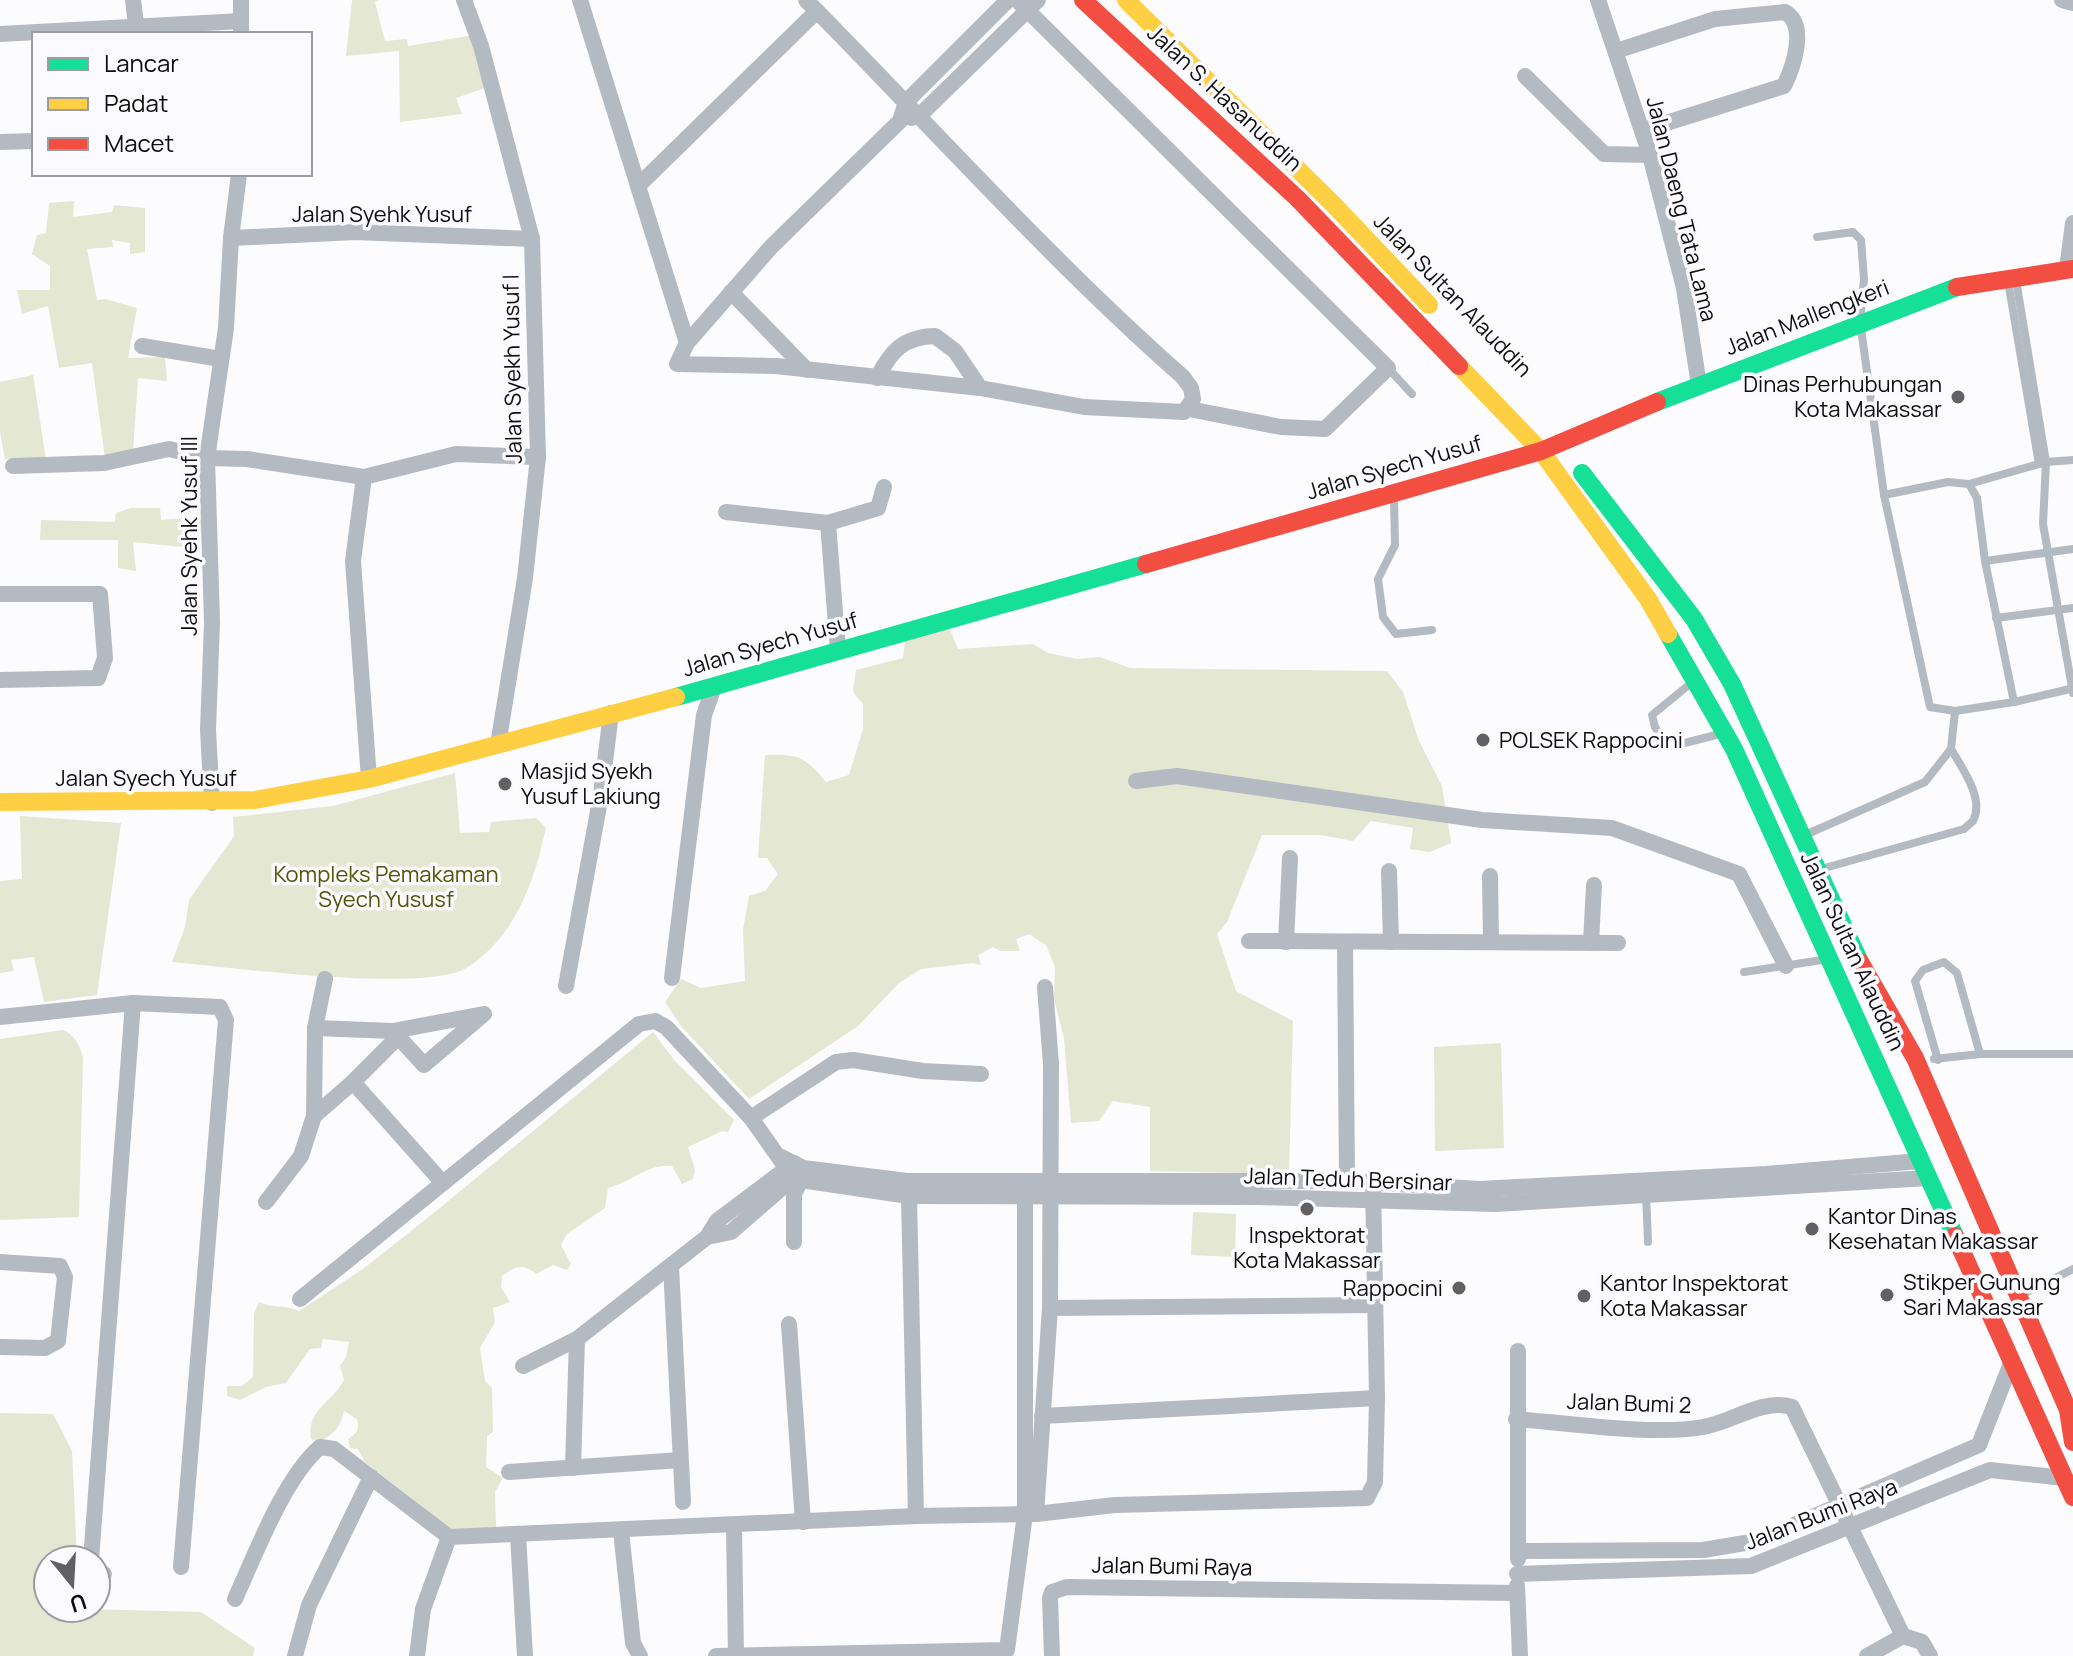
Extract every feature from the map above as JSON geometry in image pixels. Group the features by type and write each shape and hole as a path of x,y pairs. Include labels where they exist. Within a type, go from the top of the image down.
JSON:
{"main road":[{"name":"Jalan S. Hasanuddin","path":"1083,0 1298,199"},
{"name":"Jalan S. Hasanuddin","path":"1126,0 1309,182"},
{"name":"Jalan Sultan Alauddin","path":"1309,182 1443,320"},
{"name":"Jalan Sultan Alauddin","path":"1298,199 1555,445 1694,619 1732,684 1853,950 1915,1058 2071,1410 2072,1436"},
{"name":"Jalan Mallengkeri","path":"1555,445 1860,321 1962,285 2070,269"},
{"name":"Jalan Sultan Alauddin","path":"1540,422 1725,733 1830,959 2010,1366 2073,1497"},
{"name":"Jalan Syech Yusuf","path":"0,802 212,803 304,794 714,687 1555,445"},
{"path":"1830,959 1853,950"}],"street":[{"path":"133,0 136,24"},
{"path":"0,34 136,24 241,28 241,0"},
{"name":"Jalan Syekh Yusuf I","path":"464,0 481,46 532,239 538,457 525,578 498,745"},
{"path":"580,0 640,184 687,343"},
{"path":"900,121 919,116 1027,4 1388,368 1325,429 1281,427 1189,409 1174,414 1084,407 980,388 807,370 677,364 687,343 771,247 900,121 906,102 1008,0"},
{"name":"Jalan Daeng Tata Lama","path":"1598,0 1644,130 1684,288 1699,385"},
{"path":"2062,0 2073,3"},
{"path":"640,184 811,6 1036,236 1183,377 1193,394 1189,409"},
{"path":"1616,51 1715,19 1785,12 1796,25 1798,37 1784,86 1644,130"},
{"path":"1525,76 1604,154 1650,155"},
{"path":"0,142 32,141"},
{"name":"Jalan Syehk Yusuf III","path":"212,803 208,730 212,622 207,458 229,301 231,238 239,176"},
{"path":"2070,269 2073,223"},
{"name":"Jalan Syehk Yusuf","path":"231,238 369,232 532,239"},
{"path":"731,292 807,370"},
{"path":"877,378 892,351 901,344 911,339 935,336 955,351 980,388"},
{"path":"142,346 221,359"},
{"path":"13,466 104,463 162,449 207,458 247,459 364,477 456,454 538,457"},
{"path":"364,477 353,561 369,779"},
{"path":"726,512 828,523 878,508 884,487"},
{"path":"828,523 838,650"},
{"path":"0,594 100,594 105,658 98,678 0,680"},
{"path":"672,978 704,715 714,687"},
{"path":"566,986 601,795 611,713"},
{"path":"1136,781 1177,776 1482,820 1612,828 1739,874 1786,966"},
{"path":"1286,942 1290,858"},
{"path":"1389,871 1391,942"},
{"path":"1490,876 1491,942"},
{"path":"1591,943 1594,885"},
{"path":"1249,941 1345,944 1618,943"},
{"path":"1345,944 1347,1181"},
{"path":"266,1202 301,1156 314,1116 315,1028 325,979"},
{"path":"716,1656 1007,1653 1031,1514 1050,1308 1048,1181 1051,1064 1045,987"},
{"path":"0,1017 133,1003 220,1007 226,1020 181,1567"},
{"path":"92,1544 133,1003"},
{"path":"315,1028 396,1034 484,1014 424,1065 396,1034"},
{"path":"300,1299 579,1070 646,1021 666,1027 751,1118 793,1170 794,1242"},
{"path":"314,1116 353,1082 396,1034"},
{"path":"751,1118 836,1062 853,1060 981,1074"},
{"path":"353,1082 442,1182"},
{"name":"Jalan Teduh Bersinar","path":"793,1170 1025,1190 1048,1199 1373,1191 1495,1204 1646,1187 1766,1182 1924,1169"},
{"path":"523,1366 577,1339 707,1237 731,1232 793,1170"},
{"name":"Jalan Teduh Bersinar","path":"793,1170 909,1196 1025,1190 1048,1181 1347,1181 1373,1191"},
{"path":"1025,1190 1031,1514"},
{"path":"235,1599 304,1461 320,1447 328,1447 371,1477 449,1537 916,1516 1031,1514 1115,1505 1367,1498 1375,1482 1377,1398 1373,1191"},
{"path":"909,1196 916,1516"},
{"path":"0,1262 60,1266 65,1277 58,1341 45,1348 0,1347"},
{"path":"671,1266 683,1502"},
{"path":"1050,1308 1374,1305"},
{"path":"789,1324 803,1522"},
{"path":"573,1468 577,1339"},
{"path":"1518,1351 1517,1593 1520,1656"},
{"path":"1990,1470 1979,1445 2010,1366"},
{"path":"1042,1416 1377,1398"},
{"name":"Jalan Bumi 2","path":"1516,1419 1681,1430 1717,1424 1772,1404 1784,1404 1797,1413 1903,1636"},
{"name":"Jalan Bumi Raya","path":"1518,1551 1728,1547 1757,1541 1979,1445"},
{"path":"509,1472 680,1460"},
{"name":"Jalan Bumi Raya","path":"1517,1574 1751,1566 1990,1470 2064,1478"},
{"path":"295,1656 309,1605 371,1477"},
{"path":"734,1526 736,1656"},
{"path":"621,1531 632,1652"},
{"path":"518,1535 525,1656"},
{"path":"417,1656 423,1609 449,1537"},
{"name":"Jalan Bumi Raya","path":"1052,1656 1050,1598 1052,1592 1067,1587 1517,1593"},
{"path":"1867,1656 1903,1636 1922,1642 1930,1656"}],"lane":[{"path":"1817,237 1853,232 1861,240 1864,279 1860,321 1884,495 1927,703 1935,710 1955,711 2071,691 2070,662 2056,610 2043,524 2043,463 2011,276"},
{"path":"1388,368 1412,394"},
{"path":"1884,495 1948,482 1969,484 2043,463 2073,460"},
{"path":"1969,484 1977,498 1985,561 2014,702"},
{"path":"1393,492 1395,545 1378,579 1383,617 1396,634 1432,630"},
{"path":"1985,561 2073,549"},
{"path":"1996,618 2073,608"},
{"path":"1695,679 1652,715 1655,727 1667,746 1725,733"},
{"path":"1801,837 1912,790 1935,772 1951,749 1955,711"},
{"path":"1816,871 1964,829 1973,821 1976,804 1969,779 1951,749"},
{"path":"1744,972 1830,959"},
{"path":"1938,1060 1915,981 1923,970 1944,962 1957,973 1980,1054"},
{"path":"1915,1058 1938,1060 1980,1054 2073,1054"},
{"path":"1646,1187 1648,1242"},
{"path":"2019,1296 2073,1269"}],"green space":[{"path":"352,0 379,0 375,2 385,41 407,39 408,46 474,35 485,88 456,98 462,114 400,122 399,51 346,56"},
{"path":"74,201 73,217 112,212 114,205 145,208 145,252 130,254 130,243 112,240 113,247 87,249 97,300 105,299 137,308 128,358 165,357 167,381 138,378 133,451 105,458 92,363 59,368 48,306 22,314 17,290 50,290 50,266 32,254 37,235 46,233 49,203"},
{"path":"33,375 46,460 5,459 0,432 0,382"},
{"path":"131,508 160,508 161,520 201,517 201,533 192,533 192,548 133,542 136,571 118,568 118,540 40,540 41,520 115,522 116,513"},
{"path":"947,622 958,649 1033,644 1048,653 1077,659 1100,657 1130,668 1387,671 1403,692 1419,741 1442,786 1451,843 1430,852 1410,849 1413,828 1371,821 1353,841 1320,835 1262,835 1227,922 1217,934 1236,991 1293,1021 1289,1174 1150,1171 1150,1107 1113,1101 1099,1121 1071,1123 1064,1038 1054,999 1055,967 1046,945 1029,934 1016,939 1020,951 1000,951 993,947 978,955 981,965 973,963 921,969 899,983 858,1026 749,1099 681,1026 665,1002 681,979 701,988 745,981 743,930 749,896 765,891 778,874 767,858 758,858 765,755 800,758 826,782 849,775 863,729 863,704 853,692 856,670 903,658 905,641"},
{"name":"Kompleks Pemakaman Syech Yususf","path":"455,773 460,833 489,832 491,822 536,818 546,828 529,887 511,923 485,954 468,967 446,975 372,979 172,962 185,927 189,900 234,836 233,817 333,806"},
{"path":"20,816 121,823 97,995 44,1002 34,957 11,960 14,971 0,973 0,881 22,879"},
{"path":"63,1030 77,1042 83,1059 79,1217 0,1220 0,1039"},
{"path":"653,1032 675,1061 734,1120 728,1132 722,1131 688,1147 695,1170 693,1179 682,1184 672,1166 663,1166 608,1188 605,1208 567,1234 561,1245 571,1264 567,1270 553,1265 536,1274 518,1267 502,1276 501,1287 510,1302 493,1308 495,1322 480,1348 485,1381 492,1388 493,1432 487,1436 486,1467 503,1478 495,1492 496,1527 453,1530 365,1462 358,1449 350,1448 348,1439 357,1431 358,1423 344,1411 334,1432 320,1441 311,1439 312,1421 344,1380 340,1366 346,1357 349,1342 323,1339 321,1348 310,1349 286,1383 266,1387 240,1400 227,1396 227,1386 242,1386 253,1377 254,1314 259,1302 299,1311 363,1269"},
{"path":"1501,1043 1504,1148 1435,1151 1434,1047"},
{"path":"1193,1212 1236,1214 1235,1257 1191,1255"},
{"path":"0,1413 53,1414 72,1451 76,1544 32,1544 32,1624 112,1624 112,1610 201,1612 255,1648 253,1656 0,1656"}],"traffic: fast":[{"path":"1657,402 1957,287"},
{"path":"1582,473 1694,619 1732,684 1860,962"},
{"path":"676,697 1146,564"},
{"path":"1668,634 1734,749 1955,1236"}],"traffic: slow":[{"path":"1126,0 1335,206 1429,305"},
{"path":"1459,366 1541,451 1648,599 1668,634"},
{"path":"0,802 255,800 369,779 676,697"}],"traffic: jam":[{"path":"1083,0 1298,199 1459,366"},
{"path":"1957,287 2073,269"},
{"path":"1146,564 1541,451 1657,402"},
{"path":"1860,962 1915,1058 2068,1410 2073,1442"},
{"path":"1955,1236 2073,1497"}],"place":[{"name":"Dinas Perhubungan Kota Makassar","path":"1958,397"},
{"name":"POLSEK Rappocini","path":"1483,740"},
{"name":"Masjid Syekh Yusuf Lakiung","path":"505,784"},
{"name":"Inspektorat Kota Makassar","path":"1307,1209"},
{"name":"Kantor Dinas Kesehatan Makassar","path":"1812,1229"},
{"name":"Rappocini","path":"1459,1288"},
{"name":"Stikper Gunung Sari Makassar","path":"1887,1295"},
{"name":"Kantor Inspektorat Kota Makassar","path":"1584,1296"}]}
